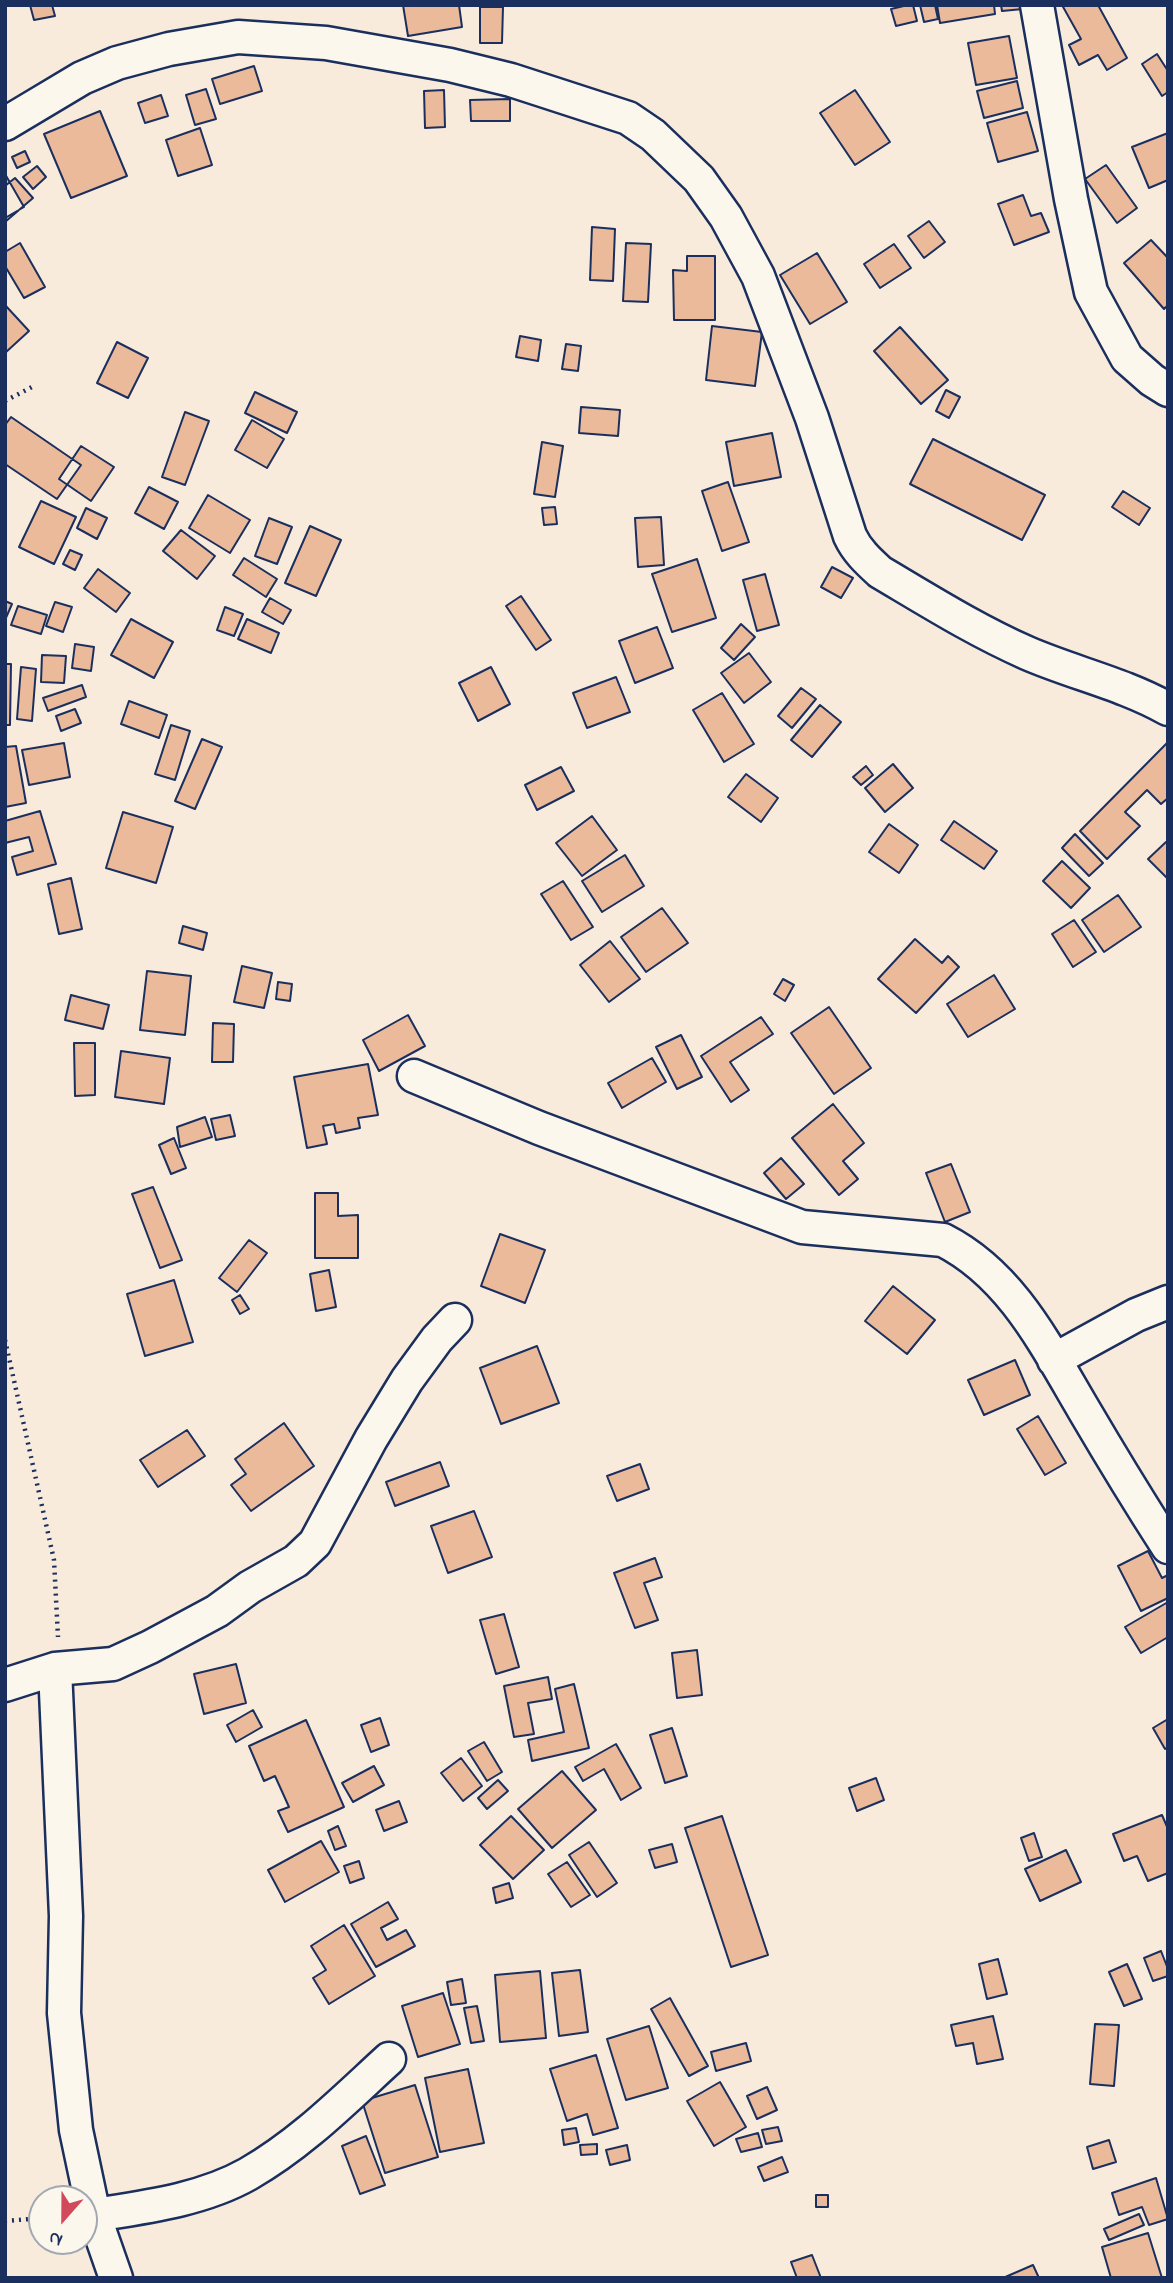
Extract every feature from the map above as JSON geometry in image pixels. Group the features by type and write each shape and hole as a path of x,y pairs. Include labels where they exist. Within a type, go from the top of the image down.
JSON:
{"street":[{"path":"1037,5 1071,199 1091,292 1127,358 1168,390"},
{"path":"5,124 82,78 117,63 169,49 237,37 326,43 450,65 524,84 628,118 681,159 699,179 726,217 758,276 812,418 850,536 866,559 880,572 985,634 1168,709"},
{"path":"414,1076 540,1128 802,1227 943,1240 963,1250 995,1276 1027,1314 1168,1547"},
{"path":"1054,1360 1136,1315 1168,1303"},
{"path":"5,1685 55,1669 113,1664 216,1611 250,1587 296,1561 315,1543 371,1439 407,1380 437,1339 455,1320"},
{"path":"55,1669 66,1916 64,2013 76,2130 88,2185"},
{"path":"98,2214 159,2204 210,2190 248,2174 309,2134 389,2059"},
{"path":"98,2226 116,2278"}],"path":[{"path":"5,401 32,387"},
{"path":"5,1340 54,1560 59,1626 55,1669"},
{"path":"5,2221 28,2219"}],"building":[{"path":"30,5 52,5 55,16 34,20"},
{"path":"403,5 459,5 462,27 408,36"},
{"path":"913,5 917,21 896,26 891,9"},
{"path":"920,5 935,5 938,19 924,22"},
{"path":"937,5 994,5 995,14 940,23"},
{"path":"1001,5 1023,5 1023,9 1002,11"},
{"path":"1062,5 1098,5 1127,58 1107,70 1098,55 1079,65 1069,45 1081,39"},
{"path":"480,7 503,7 502,43 480,43"},
{"path":"1009,36 1017,78 976,85 968,43"},
{"path":"1157,54 1168,71 1168,92 1162,96 1142,64"},
{"path":"254,66 262,91 220,104 212,79"},
{"path":"1017,81 1023,108 984,118 977,91"},
{"path":"206,89 216,119 195,125 186,95"},
{"path":"444,90 445,127 425,128 424,91"},
{"path":"855,90 890,142 855,165 820,113"},
{"path":"161,95 168,116 145,123 138,103"},
{"path":"510,99 510,121 471,121 470,100"},
{"path":"100,111 127,176 71,198 44,134"},
{"path":"1027,112 1038,151 998,162 987,123"},
{"path":"200,128 212,165 178,176 166,140"},
{"path":"1168,133 1168,180 1149,188 1132,147"},
{"path":"25,151 30,162 17,168 12,157"},
{"path":"1106,165 1137,208 1117,223 1085,179"},
{"path":"37,166 46,177 33,189 23,177"},
{"path":"5,174 24,207 5,218"},
{"path":"15,178 33,198 5,222 5,186"},
{"path":"1023,195 1031,216 1041,213 1049,232 1014,245 998,204"},
{"path":"929,221 945,242 924,258 908,236"},
{"path":"592,227 615,229 613,281 590,280"},
{"path":"1151,240 1168,258 1168,305 1164,309 1124,263"},
{"path":"20,243 45,287 24,298 5,266 5,252"},
{"path":"626,243 651,244 648,302 623,301"},
{"path":"894,244 911,268 880,288 864,264"},
{"path":"817,253 847,302 810,324 780,275"},
{"path":"687,256 715,256 715,320 674,320 673,270 687,271"},
{"path":"5,305 29,331 5,353"},
{"path":"712,326 762,332 755,386 706,380"},
{"path":"900,327 948,380 921,404 874,351"},
{"path":"520,336 541,340 538,361 516,357"},
{"path":"117,342 148,358 128,398 97,383"},
{"path":"566,344 581,346 578,371 562,369"},
{"path":"946,390 960,397 949,418 936,411"},
{"path":"255,392 297,412 287,433 245,413"},
{"path":"581,407 620,410 618,436 579,433"},
{"path":"185,412 209,421 185,485 162,477"},
{"path":"11,417 81,465 57,499 5,464 5,425"},
{"path":"252,420 284,439 267,468 235,450"},
{"path":"772,433 781,477 734,486 726,442"},
{"path":"933,439 1045,495 1022,540 910,484"},
{"path":"542,442 563,446 555,497 534,494"},
{"path":"81,446 114,467 91,501 59,479"},
{"path":"728,482 749,542 722,551 702,491"},
{"path":"149,487 178,502 164,529 135,513"},
{"path":"1123,491 1150,508 1139,525 1112,507"},
{"path":"208,495 250,520 230,553 189,528"},
{"path":"41,501 76,517 54,564 19,547"},
{"path":"555,507 557,524 544,525 542,508"},
{"path":"86,508 107,518 97,539 77,528"},
{"path":"661,517 664,565 638,567 635,518"},
{"path":"269,518 292,527 277,564 255,556"},
{"path":"310,526 341,540 316,596 285,583"},
{"path":"181,530 215,556 197,579 163,551"},
{"path":"70,550 82,555 75,570 63,564"},
{"path":"244,558 277,579 266,597 233,575"},
{"path":"697,559 716,618 672,632 652,574"},
{"path":"832,567 853,578 841,598 821,587"},
{"path":"98,569 130,593 116,612 84,588"},
{"path":"765,574 779,625 757,631 743,580"},
{"path":"521,596 551,640 536,650 506,606"},
{"path":"270,598 291,610 283,624 262,612"},
{"path":"5,601 12,604 5,620"},
{"path":"55,602 72,607 63,632 46,626"},
{"path":"18,606 47,615 41,634 11,625"},
{"path":"225,607 243,614 234,636 217,630"},
{"path":"131,619 173,642 154,678 111,655"},
{"path":"247,619 279,633 271,653 238,639"},
{"path":"741,624 755,637 734,660 721,648"},
{"path":"657,627 673,668 635,683 619,641"},
{"path":"75,644 94,647 91,671 72,668"},
{"path":"749,653 771,682 744,703 721,673"},
{"path":"42,655 66,656 64,683 41,682"},
{"path":"5,664 11,664 10,725 5,725"},
{"path":"21,667 36,669 32,721 17,719"},
{"path":"491,667 510,704 478,721 459,683"},
{"path":"616,677 630,712 587,728 573,693"},
{"path":"82,685 86,697 48,711 43,698"},
{"path":"801,688 816,699 792,728 778,716"},
{"path":"722,693 754,744 724,762 693,710"},
{"path":"129,701 167,715 159,738 121,724"},
{"path":"820,705 841,722 812,757 791,740"},
{"path":"75,709 81,723 61,731 56,716"},
{"path":"171,725 190,731 175,780 155,774"},
{"path":"202,739 222,747 195,809 175,801"},
{"path":"1168,742 1168,798 1161,804 1147,790 1125,812 1140,826 1107,859 1080,831"},
{"path":"64,743 70,777 29,785 22,750"},
{"path":"16,746 26,803 5,807 5,747"},
{"path":"893,764 913,788 885,812 865,788"},
{"path":"866,766 873,775 861,785 853,777"},
{"path":"561,767 574,791 537,810 525,785"},
{"path":"746,774 778,798 761,822 728,797"},
{"path":"40,811 56,864 17,875 12,857 33,851 29,837 5,843 5,821"},
{"path":"123,812 173,827 156,883 106,868"},
{"path":"592,816 617,850 582,876 556,843"},
{"path":"954,821 997,851 984,869 941,840"},
{"path":"889,824 918,845 899,873 869,852"},
{"path":"1075,834 1103,863 1089,876 1062,848"},
{"path":"1166,842 1168,844 1168,879 1148,859"},
{"path":"625,855 644,886 602,912 582,881"},
{"path":"1062,861 1090,888 1071,908 1043,881"},
{"path":"71,878 82,929 59,934 48,884"},
{"path":"563,881 593,927 571,940 541,894"},
{"path":"1118,895 1141,927 1104,952 1082,920"},
{"path":"662,908 688,943 646,972 621,937"},
{"path":"1074,920 1096,952 1073,967 1052,934"},
{"path":"183,926 207,933 203,950 179,943"},
{"path":"915,939 942,963 948,956 959,967 916,1013 878,979"},
{"path":"610,941 640,979 609,1002 580,965"},
{"path":"242,966 272,973 264,1008 234,1002"},
{"path":"147,971 191,976 185,1035 140,1030"},
{"path":"994,975 1015,1009 968,1037 947,1004"},
{"path":"783,979 794,985 785,1001 774,994"},
{"path":"278,982 292,984 290,1001 276,999"},
{"path":"71,995 109,1005 103,1029 65,1020"},
{"path":"829,1007 871,1068 834,1094 791,1033"},
{"path":"408,1015 425,1046 379,1071 363,1040"},
{"path":"761,1017 773,1034 730,1062 749,1090 731,1102 701,1056"},
{"path":"213,1023 234,1024 233,1062 212,1062"},
{"path":"681,1035 702,1077 677,1089 656,1047"},
{"path":"74,1043 95,1043 95,1095 75,1096"},
{"path":"121,1051 170,1058 164,1104 115,1097"},
{"path":"652,1058 666,1082 622,1108 608,1083"},
{"path":"368,1064 378,1115 358,1118 360,1128 336,1133 334,1124 323,1126 327,1144 307,1148 294,1077"},
{"path":"833,1104 864,1143 843,1161 858,1179 839,1195 792,1138"},
{"path":"230,1115 235,1136 216,1140 211,1119"},
{"path":"205,1117 212,1137 180,1147 177,1127"},
{"path":"174,1138 186,1168 171,1174 159,1145"},
{"path":"781,1158 804,1184 786,1199 764,1173"},
{"path":"951,1164 970,1212 945,1222 926,1173"},
{"path":"153,1187 182,1260 160,1268 132,1194"},
{"path":"315,1193 338,1193 338,1216 358,1215 358,1258 315,1258"},
{"path":"500,1234 545,1250 525,1303 481,1286"},
{"path":"249,1240 267,1253 237,1292 219,1278"},
{"path":"329,1270 336,1307 316,1311 310,1274"},
{"path":"174,1280 193,1342 145,1356 127,1294"},
{"path":"893,1286 935,1320 907,1354 865,1321"},
{"path":"240,1295 249,1309 240,1314 232,1300"},
{"path":"537,1346 559,1403 501,1424 480,1368"},
{"path":"1015,1360 1030,1395 984,1415 968,1380"},
{"path":"1038,1416 1066,1463 1045,1475 1017,1429"},
{"path":"284,1423 314,1466 251,1511 231,1485 246,1474 235,1459"},
{"path":"187,1430 205,1456 158,1487 140,1460"},
{"path":"440,1462 449,1486 395,1506 386,1482"},
{"path":"640,1464 649,1489 617,1501 607,1476"},
{"path":"474,1511 492,1557 448,1573 431,1526"},
{"path":"1148,1551 1162,1578 1168,1575 1168,1598 1141,1611 1118,1566"},
{"path":"655,1558 662,1577 644,1583 658,1620 635,1628 614,1573"},
{"path":"1168,1602 1168,1637 1141,1653 1125,1627"},
{"path":"504,1614 519,1667 496,1674 480,1620"},
{"path":"697,1650 702,1695 677,1698 672,1653"},
{"path":"236,1664 246,1703 204,1714 194,1674"},
{"path":"548,1677 552,1699 528,1703 534,1734 514,1737 504,1686"},
{"path":"574,1684 589,1748 532,1761 528,1740 564,1732 555,1689"},
{"path":"253,1710 262,1727 236,1742 227,1725"},
{"path":"380,1718 389,1745 371,1752 361,1725"},
{"path":"1168,1719 1168,1747 1165,1749 1153,1728"},
{"path":"306,1720 344,1807 288,1832 278,1811 289,1807 275,1776 264,1781 249,1746"},
{"path":"672,1728 687,1776 665,1783 650,1735"},
{"path":"484,1742 502,1772 487,1781 468,1751"},
{"path":"616,1744 641,1788 621,1800 604,1769 583,1781 575,1767"},
{"path":"461,1758 482,1786 463,1801 441,1773"},
{"path":"374,1766 384,1785 353,1802 342,1783"},
{"path":"562,1771 596,1810 552,1848 518,1809"},
{"path":"876,1778 884,1800 857,1811 849,1788"},
{"path":"498,1780 508,1791 487,1809 478,1798"},
{"path":"399,1801 407,1822 384,1831 376,1810"},
{"path":"1162,1815 1168,1829 1168,1873 1148,1881 1137,1856 1124,1861 1113,1834"},
{"path":"511,1816 544,1850 513,1879 480,1845"},
{"path":"722,1816 768,1955 731,1967 685,1828"},
{"path":"338,1826 346,1846 335,1850 328,1831"},
{"path":"1034,1833 1042,1857 1029,1861 1021,1838"},
{"path":"321,1841 339,1872 285,1902 268,1870"},
{"path":"589,1842 617,1883 597,1897 569,1855"},
{"path":"672,1844 677,1862 655,1868 649,1850"},
{"path":"1066,1850 1081,1882 1040,1901 1025,1869"},
{"path":"359,1861 364,1878 350,1883 344,1866"},
{"path":"567,1862 590,1895 571,1907 548,1874"},
{"path":"509,1883 513,1898 496,1903 493,1888"},
{"path":"388,1902 398,1919 381,1928 387,1940 406,1930 415,1946 376,1967 351,1924"},
{"path":"344,1925 375,1976 329,2004 313,1978 326,1970 311,1946"},
{"path":"1161,1951 1168,1976 1153,1981 1144,1958"},
{"path":"998,1959 1007,1994 987,1999 979,1964"},
{"path":"1127,1964 1142,1999 1124,2006 1109,1972"},
{"path":"580,1970 588,2032 559,2036 552,1973"},
{"path":"540,1971 546,2038 500,2042 495,1975"},
{"path":"462,1979 466,2003 451,2005 447,1982"},
{"path":"443,1993 460,2044 418,2057 402,2006"},
{"path":"670,1998 708,2066 689,2076 651,2009"},
{"path":"477,2006 484,2041 471,2043 464,2008"},
{"path":"993,2016 1003,2059 977,2064 973,2043 956,2046 951,2025"},
{"path":"1095,2024 1119,2025 1114,2086 1090,2084"},
{"path":"649,2026 668,2088 626,2100 607,2039"},
{"path":"746,2043 751,2061 716,2071 711,2052"},
{"path":"596,2055 618,2128 593,2135 587,2114 567,2121 550,2069"},
{"path":"468,2069 484,2143 440,2152 425,2078"},
{"path":"720,2082 746,2127 714,2146 687,2101"},
{"path":"415,2085 438,2157 385,2173 362,2101"},
{"path":"767,2087 777,2110 757,2119 747,2096"},
{"path":"778,2127 782,2141 766,2144 762,2130"},
{"path":"576,2128 579,2142 564,2145 562,2130"},
{"path":"758,2133 762,2147 741,2152 736,2139"},
{"path":"366,2136 385,2185 360,2194 342,2146"},
{"path":"1109,2140 1116,2162 1093,2169 1087,2147"},
{"path":"597,2144 597,2154 581,2155 580,2145"},
{"path":"627,2145 630,2160 610,2165 606,2150"},
{"path":"782,2157 788,2172 764,2181 758,2167"},
{"path":"1156,2178 1168,2219 1149,2225 1142,2207 1119,2215 1112,2193"},
{"path":"816,2195 828,2195 828,2207 816,2207"},
{"path":"1139,2214 1144,2225 1109,2240 1104,2229"},
{"path":"1148,2233 1162,2278 1111,2278 1102,2247"},
{"path":"812,2255 821,2278 797,2278 791,2262"},
{"path":"1033,2265 1039,2278 1003,2278"}]}
